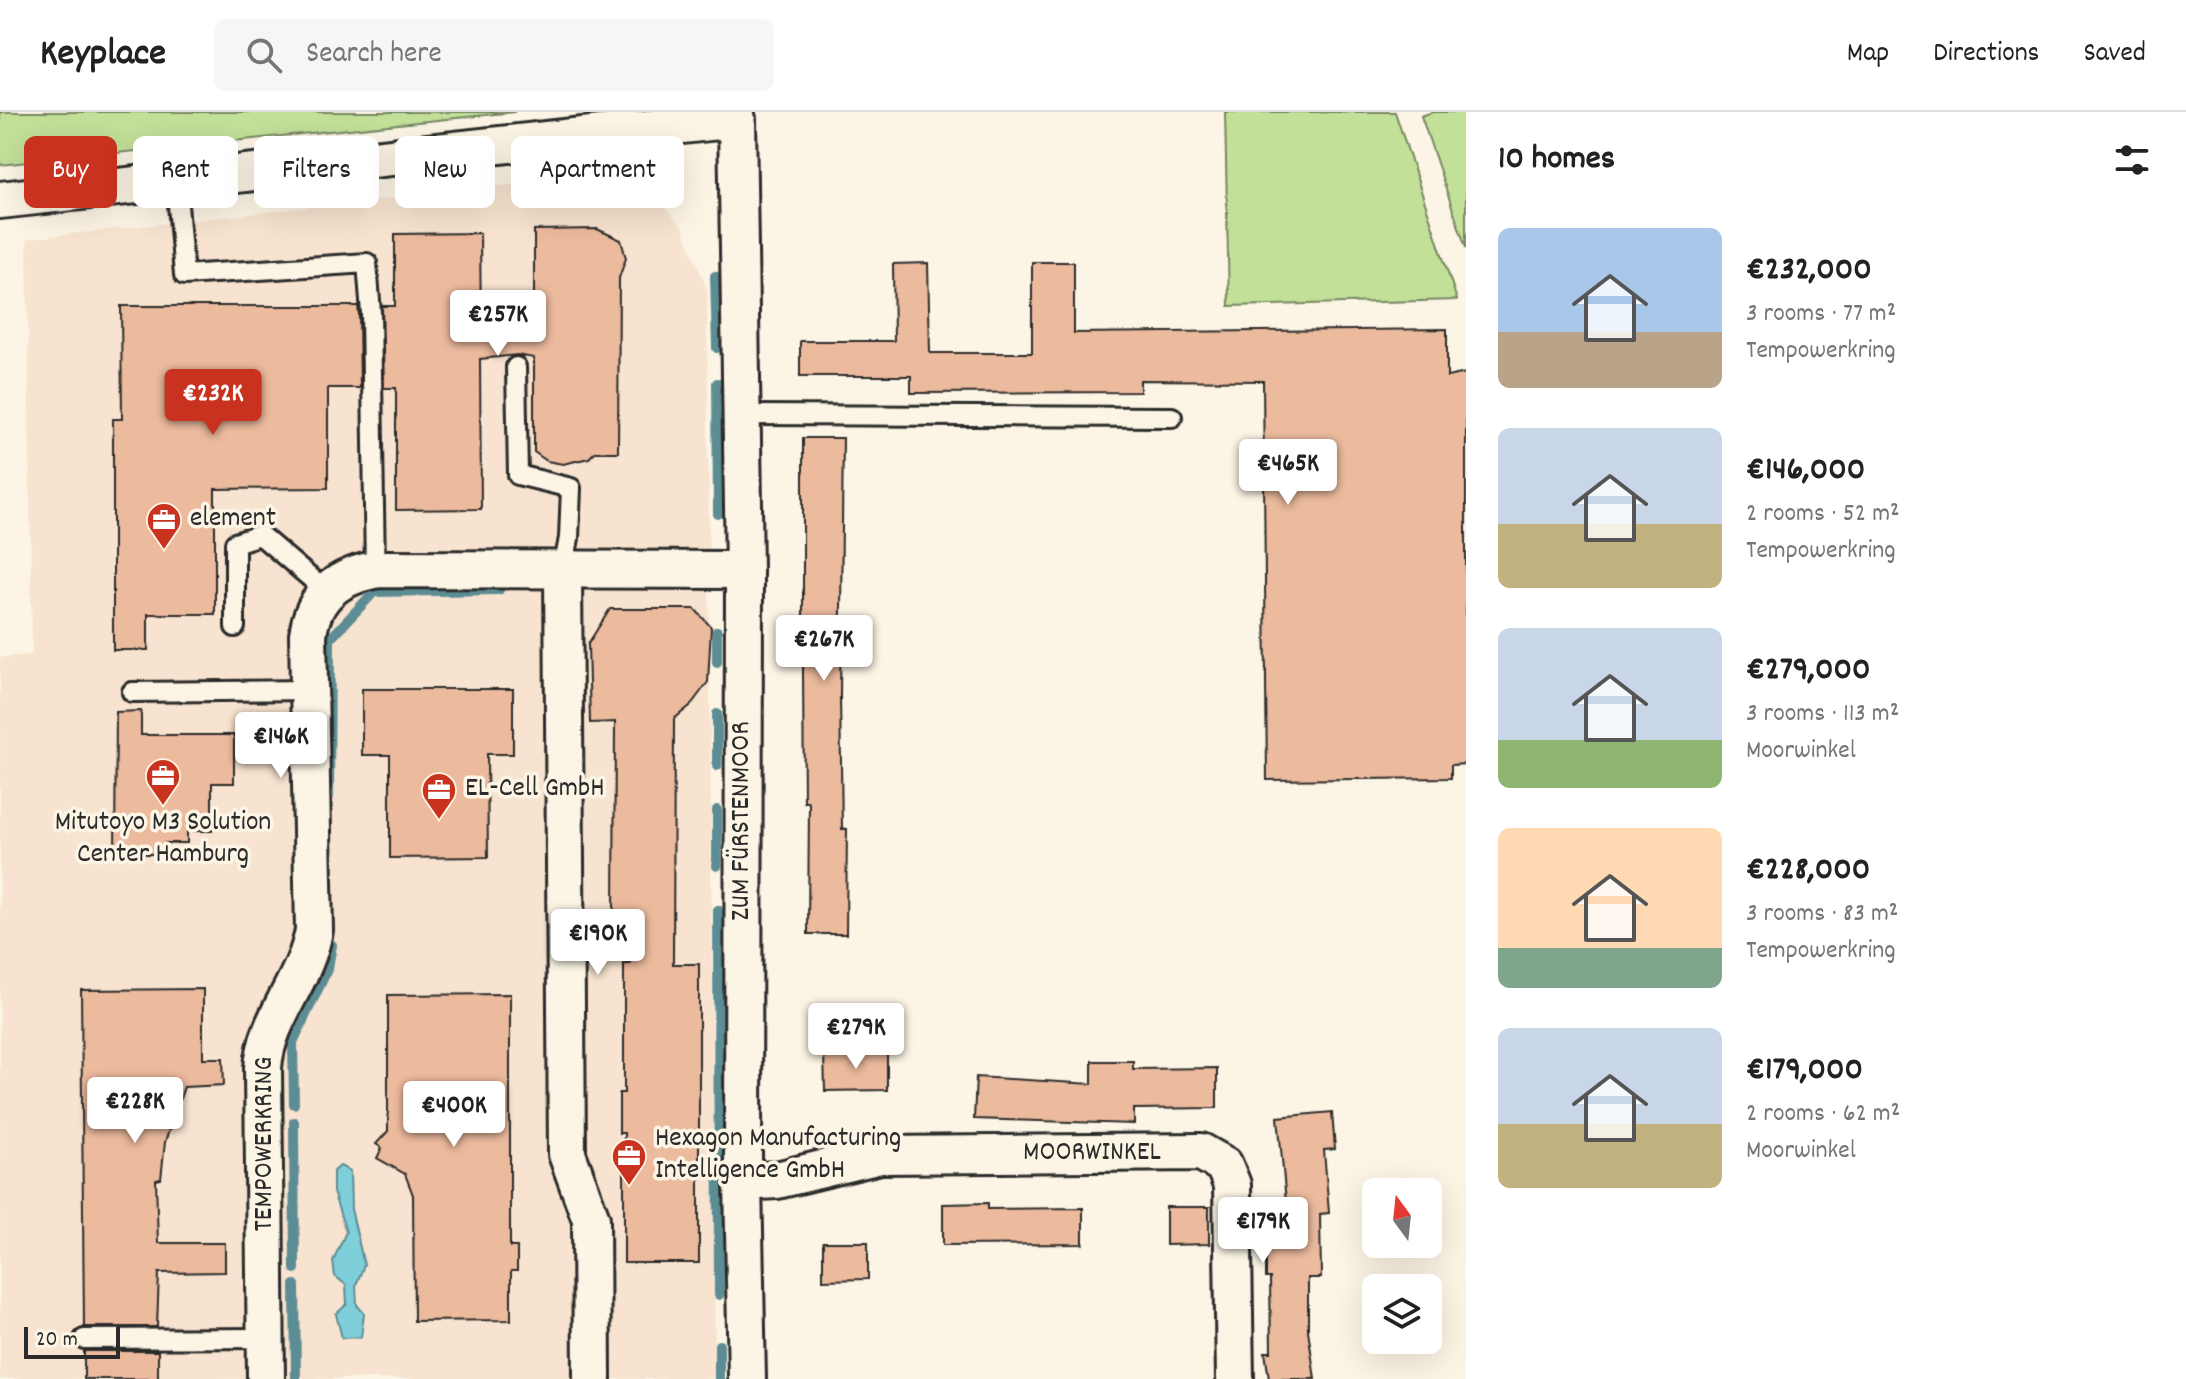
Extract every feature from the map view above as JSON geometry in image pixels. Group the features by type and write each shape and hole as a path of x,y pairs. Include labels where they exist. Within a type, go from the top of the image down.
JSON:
{"street":[{"path":"238,174 745,114"},
{"name":"ZUM FÜRSTENMOOR","path":"745,114 742,415 743,1182 747,1379"},
{"path":"0,200 133,186"},
{"path":"327,592 352,574 375,570 744,570"},
{"path":"563,570 567,1154 591,1219 592,1379"},
{"name":"TEMPOWERKRING","path":"266,1379 264,1053 308,959 314,930 309,623 327,592"},
{"name":"MOORWINKEL","path":"743,1182 777,1180 880,1155 1201,1152 1224,1165 1232,1185 1235,1379"}],"lane":[{"path":"178,208 184,275 367,263 371,313 375,570"},
{"path":"516,367 518,475 571,488 569,538 563,570"},
{"path":"742,415 1172,417"},
{"path":"235,627 235,543 260,535 327,592"},
{"path":"132,692 309,690"},
{"path":"84,1339 266,1338"}],"shaded area":[{"path":"511,185 511,208 665,208 683,228 707,289 715,1379 0,1379 0,657 32,655 27,239 303,208 379,208 379,199 395,198 395,208 495,208 495,186"}],"green space":[{"path":"0,112 515,112 282,136 254,136 254,139 238,141 238,136 133,136 133,151 117,153 117,136 24,136 24,163 0,165"},
{"path":"1225,112 1395,112 1457,300 1229,306"},
{"path":"1433,112 1466,112 1466,248 1421,116"}],"water":[{"path":"340,1166 350,1171 351,1209 364,1265 356,1285 357,1305 364,1313 361,1337 342,1338 336,1314 347,1304 346,1285 335,1276 333,1261 346,1232 333,1192 333,1172"}],"building":[{"path":"597,229 621,240 626,258 619,278 618,452 595,452 589,458 563,464 547,461 534,452 534,358 517,355 480,359 481,509 396,510 396,388 384,388 382,306 395,306 395,234 480,233 481,327 534,326 534,230"},
{"path":"1032,262 1074,262 1074,333 1447,329 1447,377 1466,373 1466,764 1451,765 1451,778 1267,780 1263,381 1140,380 1140,392 911,393 911,376 800,376 800,341 894,341 893,264 928,263 930,353 1032,353"},
{"path":"121,306 358,306 359,314 360,388 328,388 328,488 215,489 215,614 148,614 148,650 113,650 113,419 122,419"},
{"path":"803,438 843,438 840,696 842,829 847,829 846,934 808,934 809,802 804,802"},
{"path":"610,609 695,609 711,627 708,682 690,706 674,719 673,964 699,964 699,1263 624,1263 624,1133 619,1133 619,1093 624,1093 624,964 630,964 630,916 614,916 615,722 590,723 588,644"},
{"path":"362,689 513,689 513,754 487,754 488,857 390,858 390,755 362,755"},
{"name":"Mitutoyo M3 Solution Center Hamburg","path":"141,711 141,735 234,735 234,783 212,783 212,831 187,831 187,843 165,843 165,854 115,854 116,712"},
{"path":"203,989 203,1058 223,1058 224,1085 184,1087 165,1142 161,1179 156,1180 158,1243 225,1243 225,1272 159,1273 157,1327 84,1327 81,990"},
{"path":"510,994 510,1247 517,1247 517,1271 511,1271 511,1320 414,1321 413,1195 405,1174 377,1158 382,1148 376,1144 388,1131 388,995"},
{"path":"824,1051 887,1051 887,1090 825,1091"},
{"path":"1092,1061 1133,1061 1133,1069 1217,1068 1217,1108 1134,1109 1134,1124 974,1119 976,1077 1092,1084"},
{"path":"1332,1112 1335,1149 1324,1150 1329,1213 1320,1214 1321,1278 1308,1278 1308,1330 1315,1379 1269,1379 1265,1352 1271,1352 1270,1278 1266,1278 1266,1244 1290,1244 1278,1117"},
{"path":"988,1203 988,1209 1083,1208 1083,1244 943,1245 943,1204"},
{"path":"1166,1207 1209,1207 1209,1244 1166,1245"},
{"path":"823,1242 868,1242 868,1279 823,1280"},
{"path":"84,1351 158,1351 158,1379 84,1379"}],"waterway":[{"path":"715,276 717,348"},
{"path":"717,383 718,514"},
{"path":"329,797 330,639 374,592 499,590"},
{"path":"717,631 717,662"},
{"path":"717,714 717,766"},
{"path":"717,810 717,866"},
{"path":"718,910 719,1295"},
{"path":"294,1104 293,1042 328,968 332,945"},
{"path":"294,1122 295,1269"},
{"path":"295,1285 296,1379"},
{"path":"719,1345 719,1379"}],"place":[{"name":"element","path":"164,551"},
{"name":"Mitutoyo M3 Solution Center Hamburg","path":"163,807"},
{"name":"EL-Cell GmbH","path":"439,821"},
{"name":"Hexagon Manufacturing Intelligence GmbH","path":"629,1187"}]}
